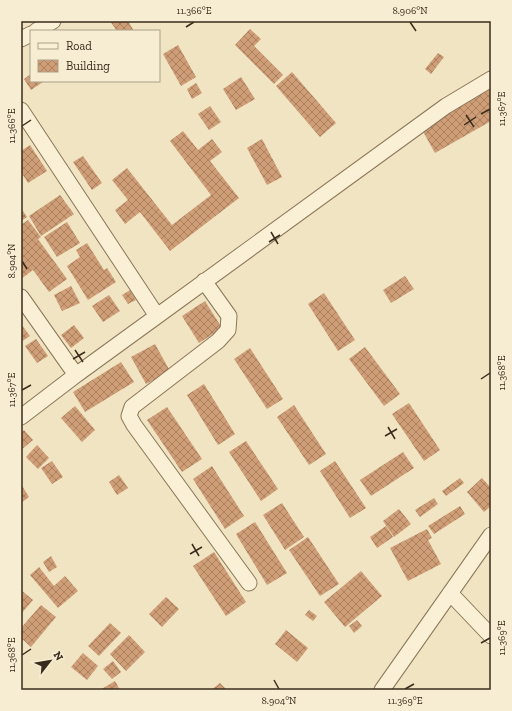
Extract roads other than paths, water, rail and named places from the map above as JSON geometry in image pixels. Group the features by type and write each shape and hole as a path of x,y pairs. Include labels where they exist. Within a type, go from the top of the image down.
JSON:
{"street":[{"path":"38,30 53,21"},
{"path":"21,39 30,34"},
{"path":"21,417 204,281 446,106 491,79"},
{"path":"21,110 158,316"},
{"path":"204,281 229,316 228,330 218,340 132,407 129,416 249,583"},
{"path":"21,297 76,375"},
{"path":"382,690 491,535"},
{"path":"450,593 491,636"}]}
